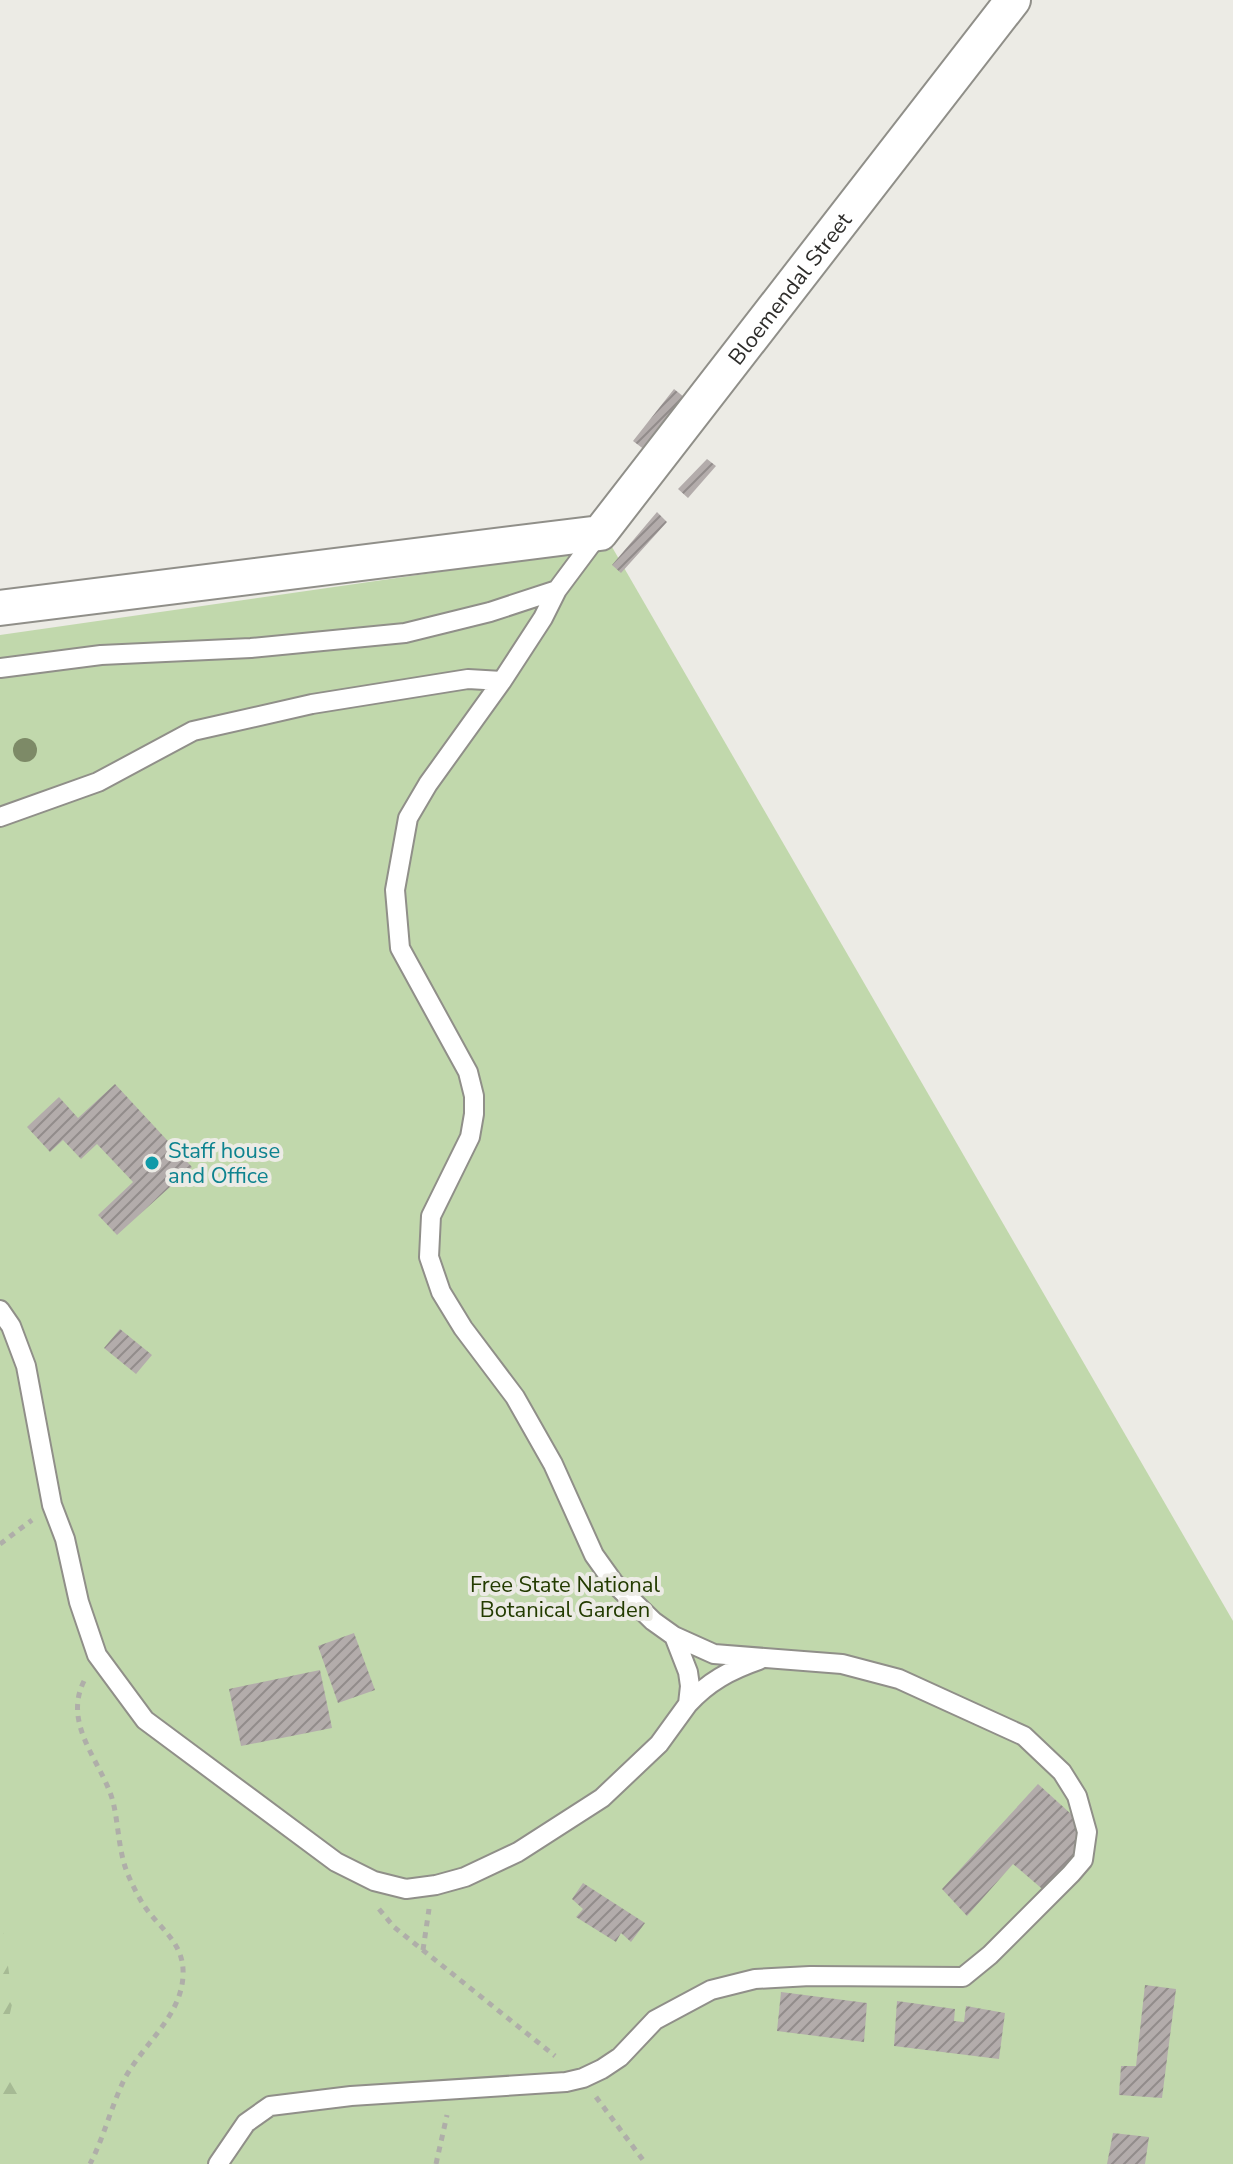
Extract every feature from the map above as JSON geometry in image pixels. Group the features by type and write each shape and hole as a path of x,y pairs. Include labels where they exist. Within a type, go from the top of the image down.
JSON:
{"street":[{"name":"Bloemendal Street","path":"600,533 1013,0"},
{"path":"0,608 600,533"}],"lane":[{"name":"Bloemendal Street","path":"583,2078 620,2057 655,2020 711,1990 755,1979 810,1976 963,1977 1052,1896 1083,1860 1087,1832 1077,1796 1062,1772 1024,1736 899,1679 842,1664 714,1654 674,1636 653,1621 614,1583 594,1555 553,1464 515,1397 463,1328 441,1292 429,1257 431,1216 470,1137 474,1096 468,1072 400,948 396,923 397,877 408,818 428,784 502,681 561,584 600,533"},
{"path":"0,668 101,655 251,648 405,633 490,612 561,584"},
{"path":"0,817 98,782 193,731 312,704 468,679 502,681"},
{"path":"0,1310 11,1326 26,1366 52,1505 65,1539 79,1602 97,1655 145,1720 336,1862 374,1881 406,1889 436,1885 465,1877 518,1852 602,1798 659,1744 704,1686 738,1667 761,1659"},
{"path":"674,1636 688,1672 688,1704"},
{"path":"218,2164 246,2123 270,2106 351,2096 566,2082 583,2078"}],"path":[{"path":"0,1544 52,1505"},
{"path":"90,2164 124,2081 148,2042 170,2017 184,1977 181,1952 144,1906 128,1875 114,1803 79,1724 80,1689 97,1655"},
{"path":"374,1881 376,1906 394,1927 583,2078 646,2164"},
{"path":"423,1950 429,1905 436,1885"},
{"path":"436,2164 452,2090"}],"green space":[{"name":"Free State National Botanical Garden","path":"612,547 1233,1621 1233,2164 0,2164 0,635"},
{"path":"0,1911 13,2000 1,2053 20,2097 0,2119"}],"building":[{"path":"674,389 684,397 645,450 633,441"},
{"path":"707,459 716,466 688,498 678,489"},
{"path":"657,512 667,522 621,573 612,565"},
{"name":"Staff house and Office","path":"115,1084 192,1167 117,1235 98,1215 133,1182 97,1144 81,1159 63,1140 50,1152 27,1127 59,1097 78,1118"},
{"path":"120,1329 152,1355 136,1374 104,1348"},
{"path":"354,1633 375,1690 338,1703 318,1646"},
{"path":"320,1670 332,1728 241,1746 229,1689"},
{"path":"1038,1784 1092,1833 1054,1899 1013,1864 967,1916 942,1889"},
{"path":"583,1883 645,1923 631,1942 621,1933 616,1942 576,1917 583,1909 572,1899"},
{"path":"1145,1985 1176,1989 1162,2098 1119,2095 1121,2066 1136,2066"},
{"path":"781,1992 867,2003 864,2042 777,2031"},
{"path":"897,2001 955,2009 954,2021 964,2022 966,2006 1005,2013 999,2059 894,2046"},
{"path":"1113,2133 1149,2137 1145,2164 1107,2164"}],"place":[{"name":"Staff house and Office","path":"152,1163"}]}
